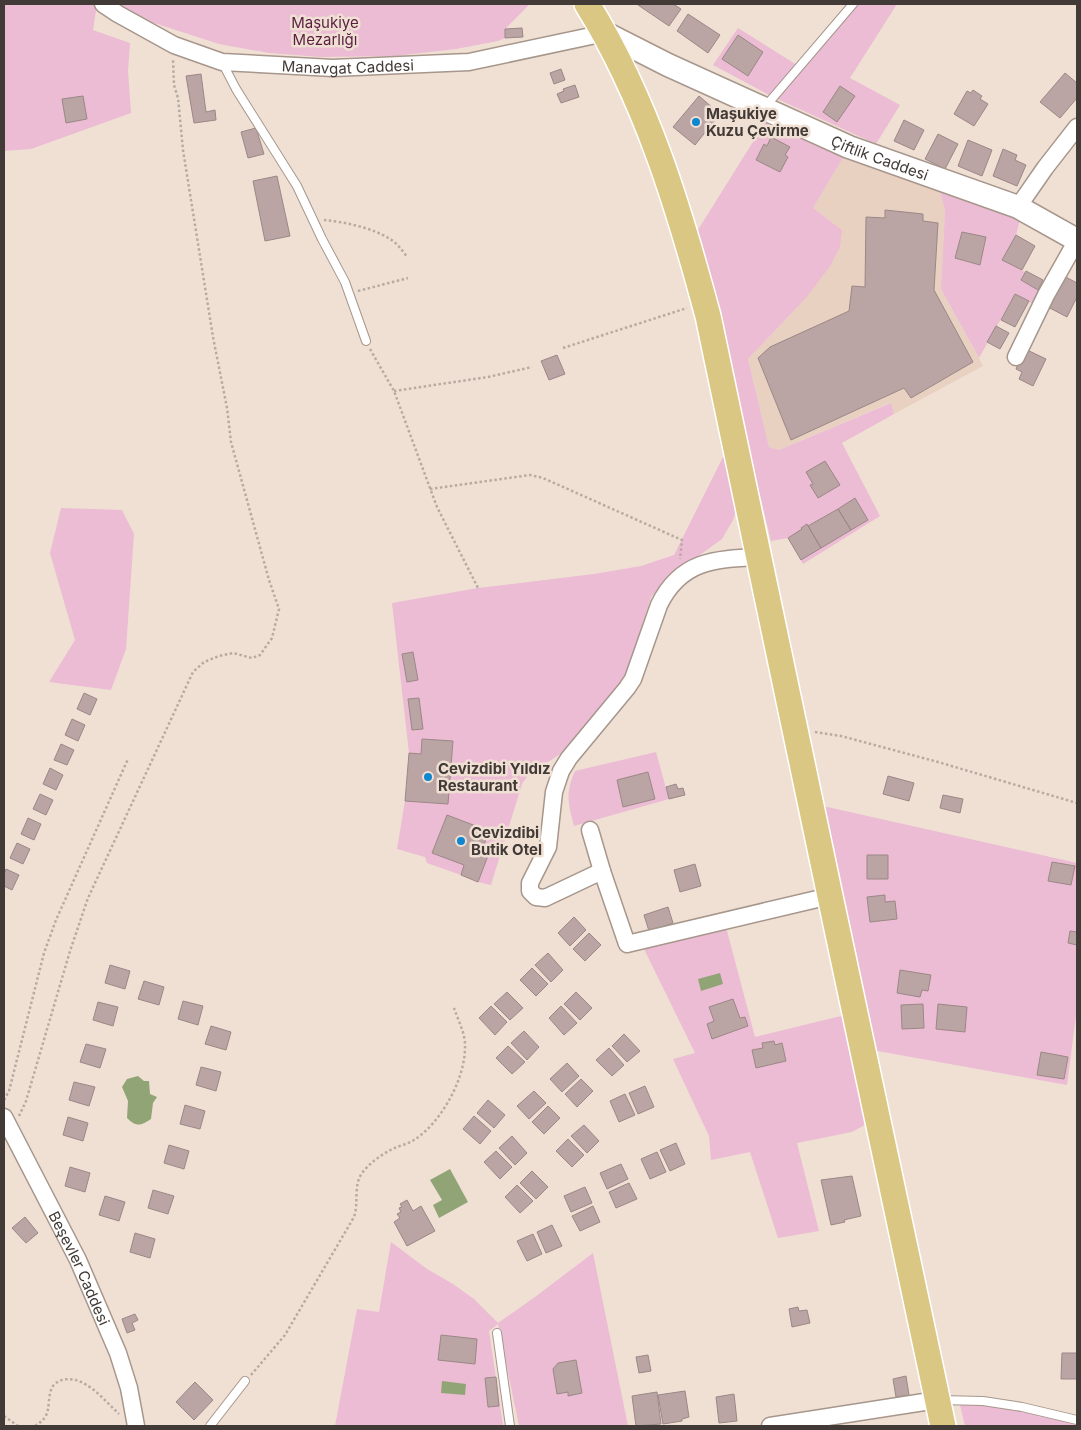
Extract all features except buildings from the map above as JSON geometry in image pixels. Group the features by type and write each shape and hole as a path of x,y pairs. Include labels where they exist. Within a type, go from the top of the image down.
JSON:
{"main road":[{"path":"586,4 605,33 651,133 690,245 705,302 943,1426"}],"street":[{"name":"Manavgat Caddesi","path":"103,4 174,44 222,62 333,68 469,62 605,33"},
{"name":"Çiftlik Caddesi","path":"605,33 668,65 849,147 1018,207 1077,240"},
{"path":"1018,207 1045,168 1077,128"},
{"path":"1016,356 1046,294 1077,240"},
{"path":"602,871 545,898 536,897 530,891 530,883 548,847 554,792 560,771 633,679 659,605 672,585 688,570 708,562 760,557"},
{"path":"590,830 627,944 830,896"},
{"name":"Beşevler Caddesi","path":"6,1121 78,1260 118,1353 129,1388 136,1426"},
{"path":"770,1426 937,1400"}],"lane":[{"path":"763,109 854,4"},
{"path":"222,62 236,89 297,186 345,282 366,341"},
{"path":"497,1333 510,1426"},
{"path":"210,1426 245,1381"},
{"path":"937,1400 983,1401 1022,1407 1077,1420"}],"path":[{"path":"6,1121 20,1114 26,1101 70,951 88,898 193,672 204,662 219,656 233,653 252,658 260,655 272,638 279,609 230,442 227,408 184,159 178,98 174,85 174,44"},
{"path":"313,219 344,222 375,232 390,239 407,256"},
{"path":"349,293 408,278"},
{"path":"563,348 705,302"},
{"path":"366,341 394,391 437,507 478,588"},
{"path":"394,391 488,377 532,367"},
{"path":"430,489 530,475 543,478 682,540"},
{"path":"796,732 841,736 1010,782 1077,803"},
{"path":"4,1100 9,1091 44,953 56,920 128,760"},
{"path":"245,1381 285,1335 354,1217 357,1208 357,1185 362,1174 389,1150 412,1142 420,1136 436,1119 455,1089 462,1069 465,1044 454,1008"},
{"path":"35,1426 42,1422 48,1414 51,1388 59,1380 70,1378 82,1382 120,1414"},
{"path":"4,1416 18,1426"}],"shaded area":[{"path":"844,156 940,191 945,211 941,289 983,366 894,414 890,403 779,450 769,447 748,359 806,298 842,230 813,208"},
{"path":"720,973 723,984 701,991 698,979"},
{"path":"138,1076 144,1081 149,1081 150,1094 157,1097 153,1103 151,1119 144,1123 136,1124 127,1118 128,1101 122,1087 127,1079"},
{"path":"450,1169 468,1202 439,1218 433,1205 442,1200 430,1180"},
{"path":"442,1381 466,1384 465,1395 441,1393"}],"green space":[{"path":"4,4 97,4 93,30 130,43 128,71 131,113 31,149 4,151"},
{"name":"Maşukiye Mezarlığı","path":"120,4 530,4 505,29 505,38 498,41 456,49 395,56 321,57 269,53 219,44 145,20"},
{"path":"853,4 897,4 850,78 900,105 876,144 773,97 713,65 738,28 800,67"},
{"path":"766,121 844,156 813,208 842,230 840,247 830,266 806,298 748,359 769,447 779,450 891,403 894,414 842,443 880,516 803,564 788,538 771,541 696,233"},
{"path":"940,191 1020,220 1016,235 1003,260 1025,272 1021,280 1042,292 1035,305 1015,294 979,358 941,289 945,211"},
{"path":"729,445 739,501 733,520 722,539 668,578 651,597 625,680 568,749 528,775 522,784 491,885 478,882 489,853 482,850 447,815 432,853 464,865 461,875 427,863 425,857 397,849 405,801 448,804 453,742 422,739 421,754 409,753 392,603 478,588 594,574 641,566 674,555"},
{"path":"61,508 122,510 134,534 126,649 111,690 49,682 75,640 50,553"},
{"path":"656,752 669,799 574,826 568,798 575,771"},
{"path":"823,806 1077,863 1077,1008 1067,1085 872,1050"},
{"path":"726,927 755,1037 845,1015 870,1122 852,1132 797,1143 819,1231 778,1238 750,1152 711,1160 709,1136 673,1059 695,1053 644,949"},
{"path":"391,1242 427,1269 474,1299 498,1323 593,1253 628,1426 519,1426 498,1324 489,1331 503,1426 335,1426 357,1309 379,1312"},
{"path":"959,1401 983,1401 1077,1420 1077,1426 965,1426"}],"place":[{"name":"Maşukiye Kuzu Çevirme","path":"696,122"},
{"name":"Cevizdibi Yıldız Restaurant","path":"428,777"},
{"name":"Cevizdibi Butik Otel","path":"461,841"}]}
